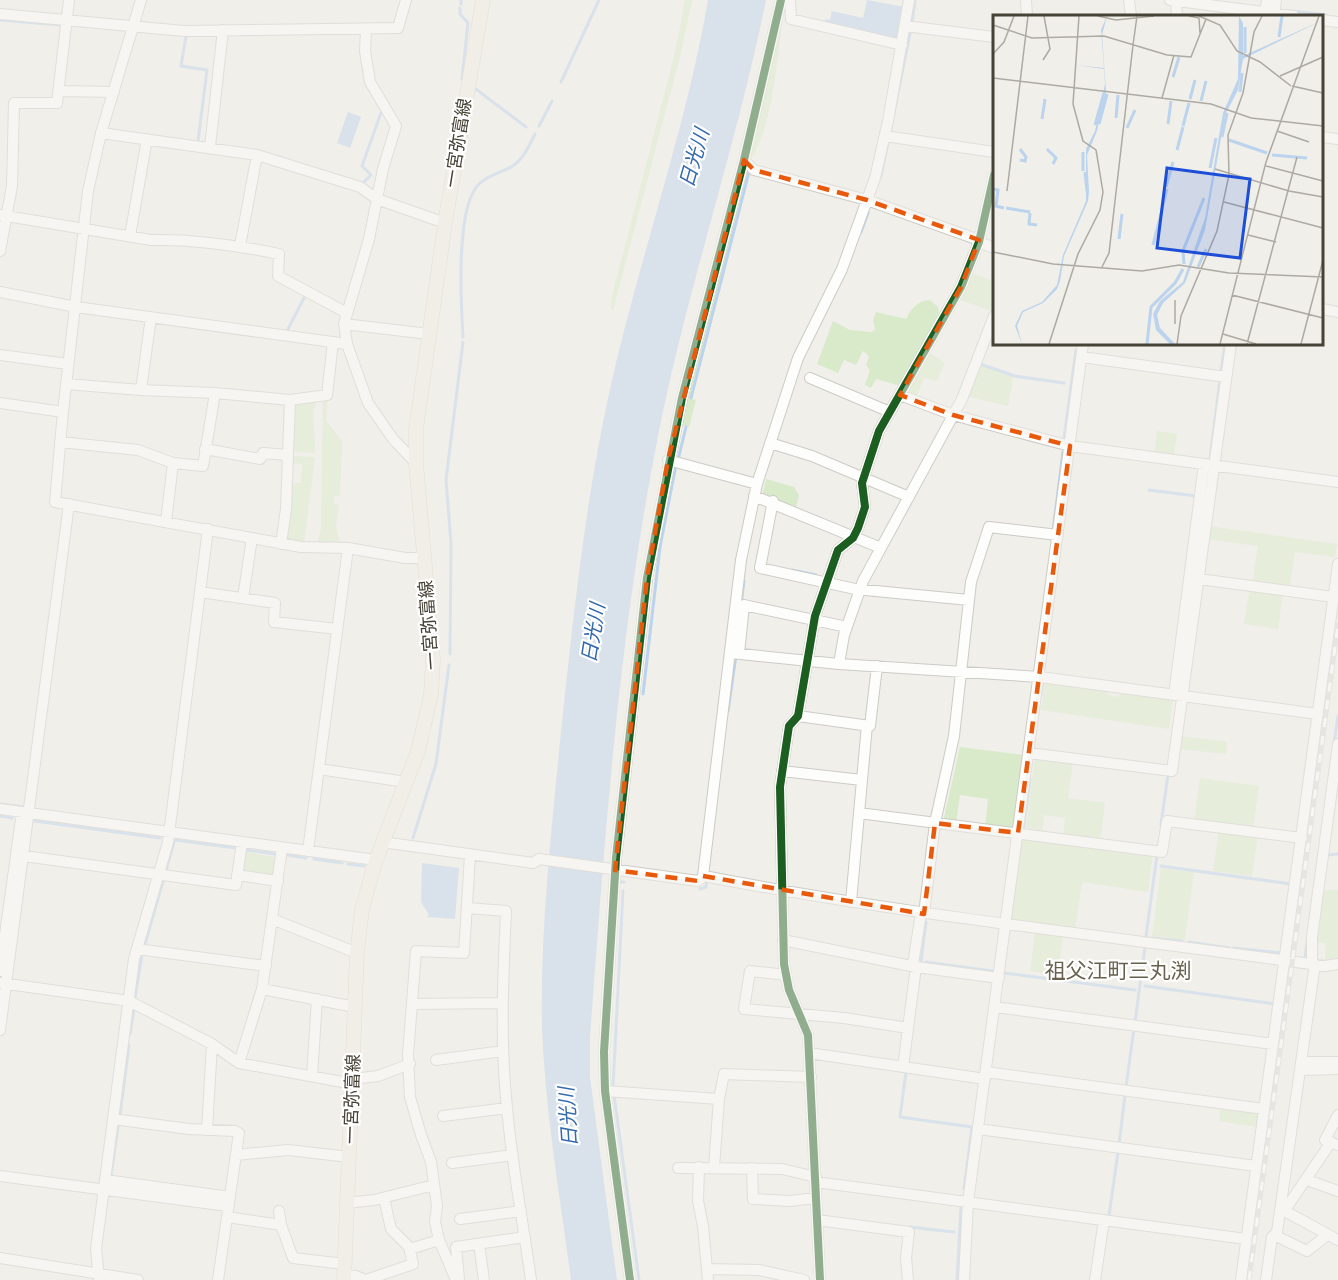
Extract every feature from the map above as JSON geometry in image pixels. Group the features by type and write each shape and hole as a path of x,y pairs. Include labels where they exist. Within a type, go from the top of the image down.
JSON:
{"main road":[{"name":"一宮弥富線","path":"344,1273 357,954 362,909 382,842 425,726 433,673 416,463 416,429 445,223 483,0"}],"street":[{"path":"0,251 3,215 12,186 14,103 57,103 69,0"},
{"path":"141,0 101,133 83,228 55,502 281,544 348,548 405,558 423,558"},
{"path":"0,14 184,31 398,28 405,0"},
{"path":"630,1280 605,1091 604,1052 614,870 647,578 668,460 700,324 744,159 781,0"},
{"path":"790,0 791,19 902,45"},
{"path":"736,653 741,560 758,497 757,484 774,444 798,358 842,269 870,201 889,136 902,45 908,27 909,0"},
{"path":"1026,0 1027,15"},
{"path":"1129,0 1131,15"},
{"path":"1177,15 1173,0 1271,14"},
{"path":"1267,0 1271,14"},
{"path":"1271,14 1276,0"},
{"path":"1323,20 1338,22"},
{"path":"908,27 993,37"},
{"path":"366,29 365,51 370,82 396,126 346,319 347,344 368,403 393,439 416,463"},
{"path":"210,147 223,30"},
{"path":"59,91 114,92"},
{"path":"101,133 257,154 360,187 377,199 445,223"},
{"path":"889,136 993,153"},
{"path":"1323,137 1338,139"},
{"path":"130,236 147,139"},
{"path":"240,246 257,154"},
{"path":"744,159 754,170 870,201 993,248"},
{"path":"820,1280 808,1035 789,990 783,940 780,824 782,771 789,726 798,716 814,620 838,550 853,538 865,507 864,477 879,431 961,287 979,241 993,179"},
{"path":"3,215 151,240 174,239 240,246 279,254 278,276 346,319 429,334"},
{"path":"0,292 76,307 347,344"},
{"path":"1323,309 1338,312"},
{"path":"141,390 152,317"},
{"path":"838,664 860,588 969,385 993,319"},
{"path":"66,384 291,400 327,395 333,342"},
{"path":"964,1280 968,1202 1083,345"},
{"path":"1029,753 1172,771 1179,696 1209,465 1231,345"},
{"path":"0,355 68,364"},
{"path":"1082,357 1226,377"},
{"path":"810,378 890,412"},
{"path":"60,442 138,450 173,463 202,466 215,393"},
{"path":"900,395 953,415 1070,446 1338,482"},
{"path":"281,544 291,400"},
{"path":"0,403 63,412"},
{"path":"774,444 864,477 909,497"},
{"path":"205,449 260,459 262,453 288,455"},
{"path":"668,460 757,484"},
{"path":"166,522 173,463"},
{"path":"1179,696 1200,579 1209,465"},
{"path":"758,497 773,501 853,538 881,548"},
{"path":"773,501 760,568 860,588 973,597"},
{"path":"0,1030 3,984 24,856 26,813 69,504"},
{"path":"903,1067 935,823 954,736 973,597 971,582 989,527 1058,535"},
{"path":"99,1277 96,1249 129,1001 137,949 170,832 208,529"},
{"path":"243,598 252,538"},
{"path":"308,851 348,548"},
{"path":"1240,1280 1338,564"},
{"path":"1200,579 1333,597"},
{"path":"200,592 275,603 274,622 338,629"},
{"path":"706,877 744,605 847,627"},
{"path":"736,653 838,664 1040,677 1318,714"},
{"path":"798,716 870,726 877,666"},
{"path":"851,902 867,725"},
{"path":"1266,1280 1274,1235 1277,1232 1283,1209 1313,964 1312,937 1338,744"},
{"path":"319,770 406,782"},
{"path":"782,771 862,780"},
{"path":"0,809 376,860"},
{"path":"0,971 6,887 26,813"},
{"path":"859,813 1162,852 1167,821 1302,838"},
{"path":"24,856 236,885 242,842"},
{"path":"382,842 533,863 538,859 698,881 706,877 922,914 1313,964 1338,964"},
{"path":"239,1063 262,989 282,848"},
{"path":"458,1280 439,1240 435,1222 437,1206 432,1162 420,1135 410,1097 410,1064 416,951 464,953 470,855"},
{"path":"237,875 278,881"},
{"path":"467,908 506,911 501,1004 503,1052 507,1108 531,1280"},
{"path":"272,919 357,954"},
{"path":"783,940 844,954 999,978"},
{"path":"137,949 266,966"},
{"path":"786,975 750,971 744,1009 844,1018 908,1028"},
{"path":"3,984 129,1001 212,1044 239,1063 353,1082 378,1076 410,1064"},
{"path":"262,989 355,1007"},
{"path":"312,1076 312,1035 317,999"},
{"path":"412,1004 501,1004"},
{"path":"995,1007 1273,1044"},
{"path":"207,1130 212,1044"},
{"path":"436,1060 503,1052"},
{"path":"809,1053 903,1067 1264,1109"},
{"path":"1301,1066 1338,1062"},
{"path":"1301,1066 1338,1069"},
{"path":"714,1167 719,1099 724,1074 810,1077"},
{"path":"605,1091 719,1099"},
{"path":"443,1116 507,1108"},
{"path":"1283,1209 1334,1143 1325,1140 1338,1114"},
{"path":"113,1119 239,1133 218,1280"},
{"path":"978,1129 1256,1166"},
{"path":"236,1155 288,1150 349,1157"},
{"path":"452,1163 513,1155"},
{"path":"699,1167 698,1201 708,1274 759,1270 804,1280"},
{"path":"678,1168 782,1169 816,1179 968,1202 1246,1239"},
{"path":"752,1168 753,1199 790,1201 816,1198"},
{"path":"0,1176 104,1185 228,1207 281,1225"},
{"path":"1306,1180 1338,1191"},
{"path":"347,1203 384,1198 434,1185"},
{"path":"279,1211 281,1225 293,1258 366,1280 413,1264 410,1249 391,1229 384,1198"},
{"path":"1283,1209 1338,1240"},
{"path":"460,1219 521,1211"},
{"path":"817,1220 909,1232 906,1258 908,1280"},
{"path":"1095,1280 1104,1220"},
{"path":"1274,1235 1307,1251 1327,1235"},
{"path":"458,1280 456,1247 525,1237"},
{"path":"410,1249 439,1240"},
{"path":"479,1244 484,1280"},
{"path":"0,1258 99,1277 138,1280"}],"highlighted area":[{"path":"744,160 754,170 867,200 979,240 961,287 900,395 953,415 1070,446 1018,833 935,823 924,914 703,876 698,881 615,870 647,578 668,460"}],"green space":[{"path":"685,0 692,0 681,53 613,310 611,300 676,49"},
{"path":"785,0 771,102 760,141 753,156 750,157"},
{"path":"744,167 749,168 690,398 696,400 689,427 681,425 684,400"},
{"path":"970,272 993,282 993,312 958,299"},
{"path":"930,300 938,307 940,317 901,386 876,379 871,388 865,385 870,370 866,365 869,356 863,351 856,365 844,360 838,373 817,364 833,321 850,330 872,332 875,329 873,320 876,312 906,319 915,306"},
{"path":"927,351 945,363 937,381 924,378 917,396 906,393"},
{"path":"979,365 1013,377 1008,406 966,396"},
{"path":"318,399 313,411 314,453 291,451 293,402"},
{"path":"323,399 327,399 326,420 342,441 340,496 334,496 334,504 339,505 336,527 340,544 317,543 321,530"},
{"path":"1157,431 1177,434 1173,457 1154,454"},
{"path":"291,456 315,457 304,543 291,542 287,538 289,484 301,483 302,464 291,463"},
{"path":"766,479 794,487 799,495 796,508 762,496"},
{"path":"1208,526 1337,544 1335,557 1295,552 1289,590 1252,585 1258,546 1206,539"},
{"path":"1250,587 1283,592 1278,629 1244,624"},
{"path":"1045,683 1108,691 1108,695 1119,697 1120,692 1173,699 1169,729 1041,710"},
{"path":"1181,736 1227,742 1226,754 1179,749"},
{"path":"960,747 1025,755 1014,828 985,827 988,799 960,795 956,823 943,822"},
{"path":"1035,757 1073,762 1068,798 1105,803 1100,842 1063,837 1065,818 1044,815 1042,835 1035,834 1035,829 1026,827"},
{"path":"1200,778 1259,786 1253,829 1194,822"},
{"path":"1219,829 1258,834 1252,876 1213,871"},
{"path":"1022,838 1153,853 1148,892 1082,882 1075,930 1014,922 1010,916"},
{"path":"246,852 275,857 274,875 272,877 243,872"},
{"path":"1161,868 1194,872 1185,940 1152,936"},
{"path":"1338,890 1338,960 1325,961 1326,943 1316,943 1320,891"},
{"path":"1035,932 1063,936 1058,975 1030,971"},
{"path":"1221,1105 1259,1111 1257,1127 1219,1121"}],"water":[{"name":"日光川","path":"708,0 766,0 659,431 633,582 615,733 590,1037 590,1077 617,1280 571,1280 550,1122 542,1027 547,884 565,696 594,469 612,380 688,96"},
{"path":"867,0 905,7 902,21 899,21 901,26 899,40 825,24 826,19 830,20 832,11 863,18"},
{"path":"348,112 361,117 350,148 337,143"},
{"path":"422,863 459,868 455,919 427,917 429,915 421,902"}],"waterway":[{"path":"561,82 599,0"},
{"path":"912,23 915,0"},
{"path":"460,8 460,14 468,23 462,79"},
{"path":"1292,11 1327,15"},
{"path":"0,20 61,25"},
{"path":"881,176 911,29"},
{"path":"186,36 181,66 207,70 198,141"},
{"path":"473,87 526,127"},
{"path":"539,126 552,101"},
{"path":"362,184 371,175 362,166 382,110"},
{"path":"463,337 461,257 466,213 471,196 479,184 490,176 511,167 519,160 535,134"},
{"path":"691,398 749,172"},
{"path":"861,232 868,213"},
{"path":"287,331 306,294"},
{"path":"450,654 451,543 446,480 463,342"},
{"path":"1221,371 1225,345"},
{"path":"1064,438 1076,350"},
{"path":"980,364 1015,376 1064,383"},
{"path":"1210,459 1220,380"},
{"path":"678,460 686,427"},
{"path":"1053,531 1063,452"},
{"path":"643,694 660,547 676,465"},
{"path":"1149,490 1196,496"},
{"path":"792,570 816,575"},
{"path":"741,604 744,581"},
{"path":"728,711 736,655"},
{"path":"413,838 436,764 449,665"},
{"path":"1041,695 1043,682"},
{"path":"1334,744 1338,716"},
{"path":"1161,824 1168,775"},
{"path":"1023,831 1030,779"},
{"path":"0,804 25,807"},
{"path":"0,816 12,818"},
{"path":"35,821 160,838"},
{"path":"176,840 235,848"},
{"path":"166,870 174,842"},
{"path":"246,850 275,854"},
{"path":"1327,855 1338,854"},
{"path":"287,855 306,858"},
{"path":"1146,936 1157,855"},
{"path":"314,859 342,863"},
{"path":"348,864 364,866"},
{"path":"1161,866 1291,884"},
{"path":"700,889 706,887 707,878"},
{"path":"145,944 163,881"},
{"path":"613,1087 623,891"},
{"path":"921,962 926,922"},
{"path":"1152,938 1182,941"},
{"path":"1189,942 1229,948"},
{"path":"1305,957 1307,943"},
{"path":"1135,1022 1145,947"},
{"path":"1234,948 1282,953"},
{"path":"135,998 142,955"},
{"path":"926,962 992,971"},
{"path":"1004,973 1135,990"},
{"path":"1145,986 1275,1004"},
{"path":"130,1034 134,1009"},
{"path":"1126,1087 1134,1028"},
{"path":"120,1115 129,1045"},
{"path":"906,1072 900,1117 972,1127 964,1189"},
{"path":"614,1095 639,1280"},
{"path":"1119,1145 1125,1095"},
{"path":"111,1176 118,1126"},
{"path":"1109,1216 1118,1152"},
{"path":"957,1280 961,1206"},
{"path":"909,1227 954,1232"}],"railway":[{"path":"1249,1280 1338,625"}],"cycle path":[{"path":"630,1280 605,1091 604,1052 616,858 647,578 682,398 744,160 781,0"},
{"path":"820,1280 808,1035 789,990 784,964 780,787 789,726 798,716 815,616 838,550 853,538 865,507 862,483 879,431 961,287 979,242 993,179"}],"district":[{"name":"祖父江町三丸渕","path":"1118,971"}]}
